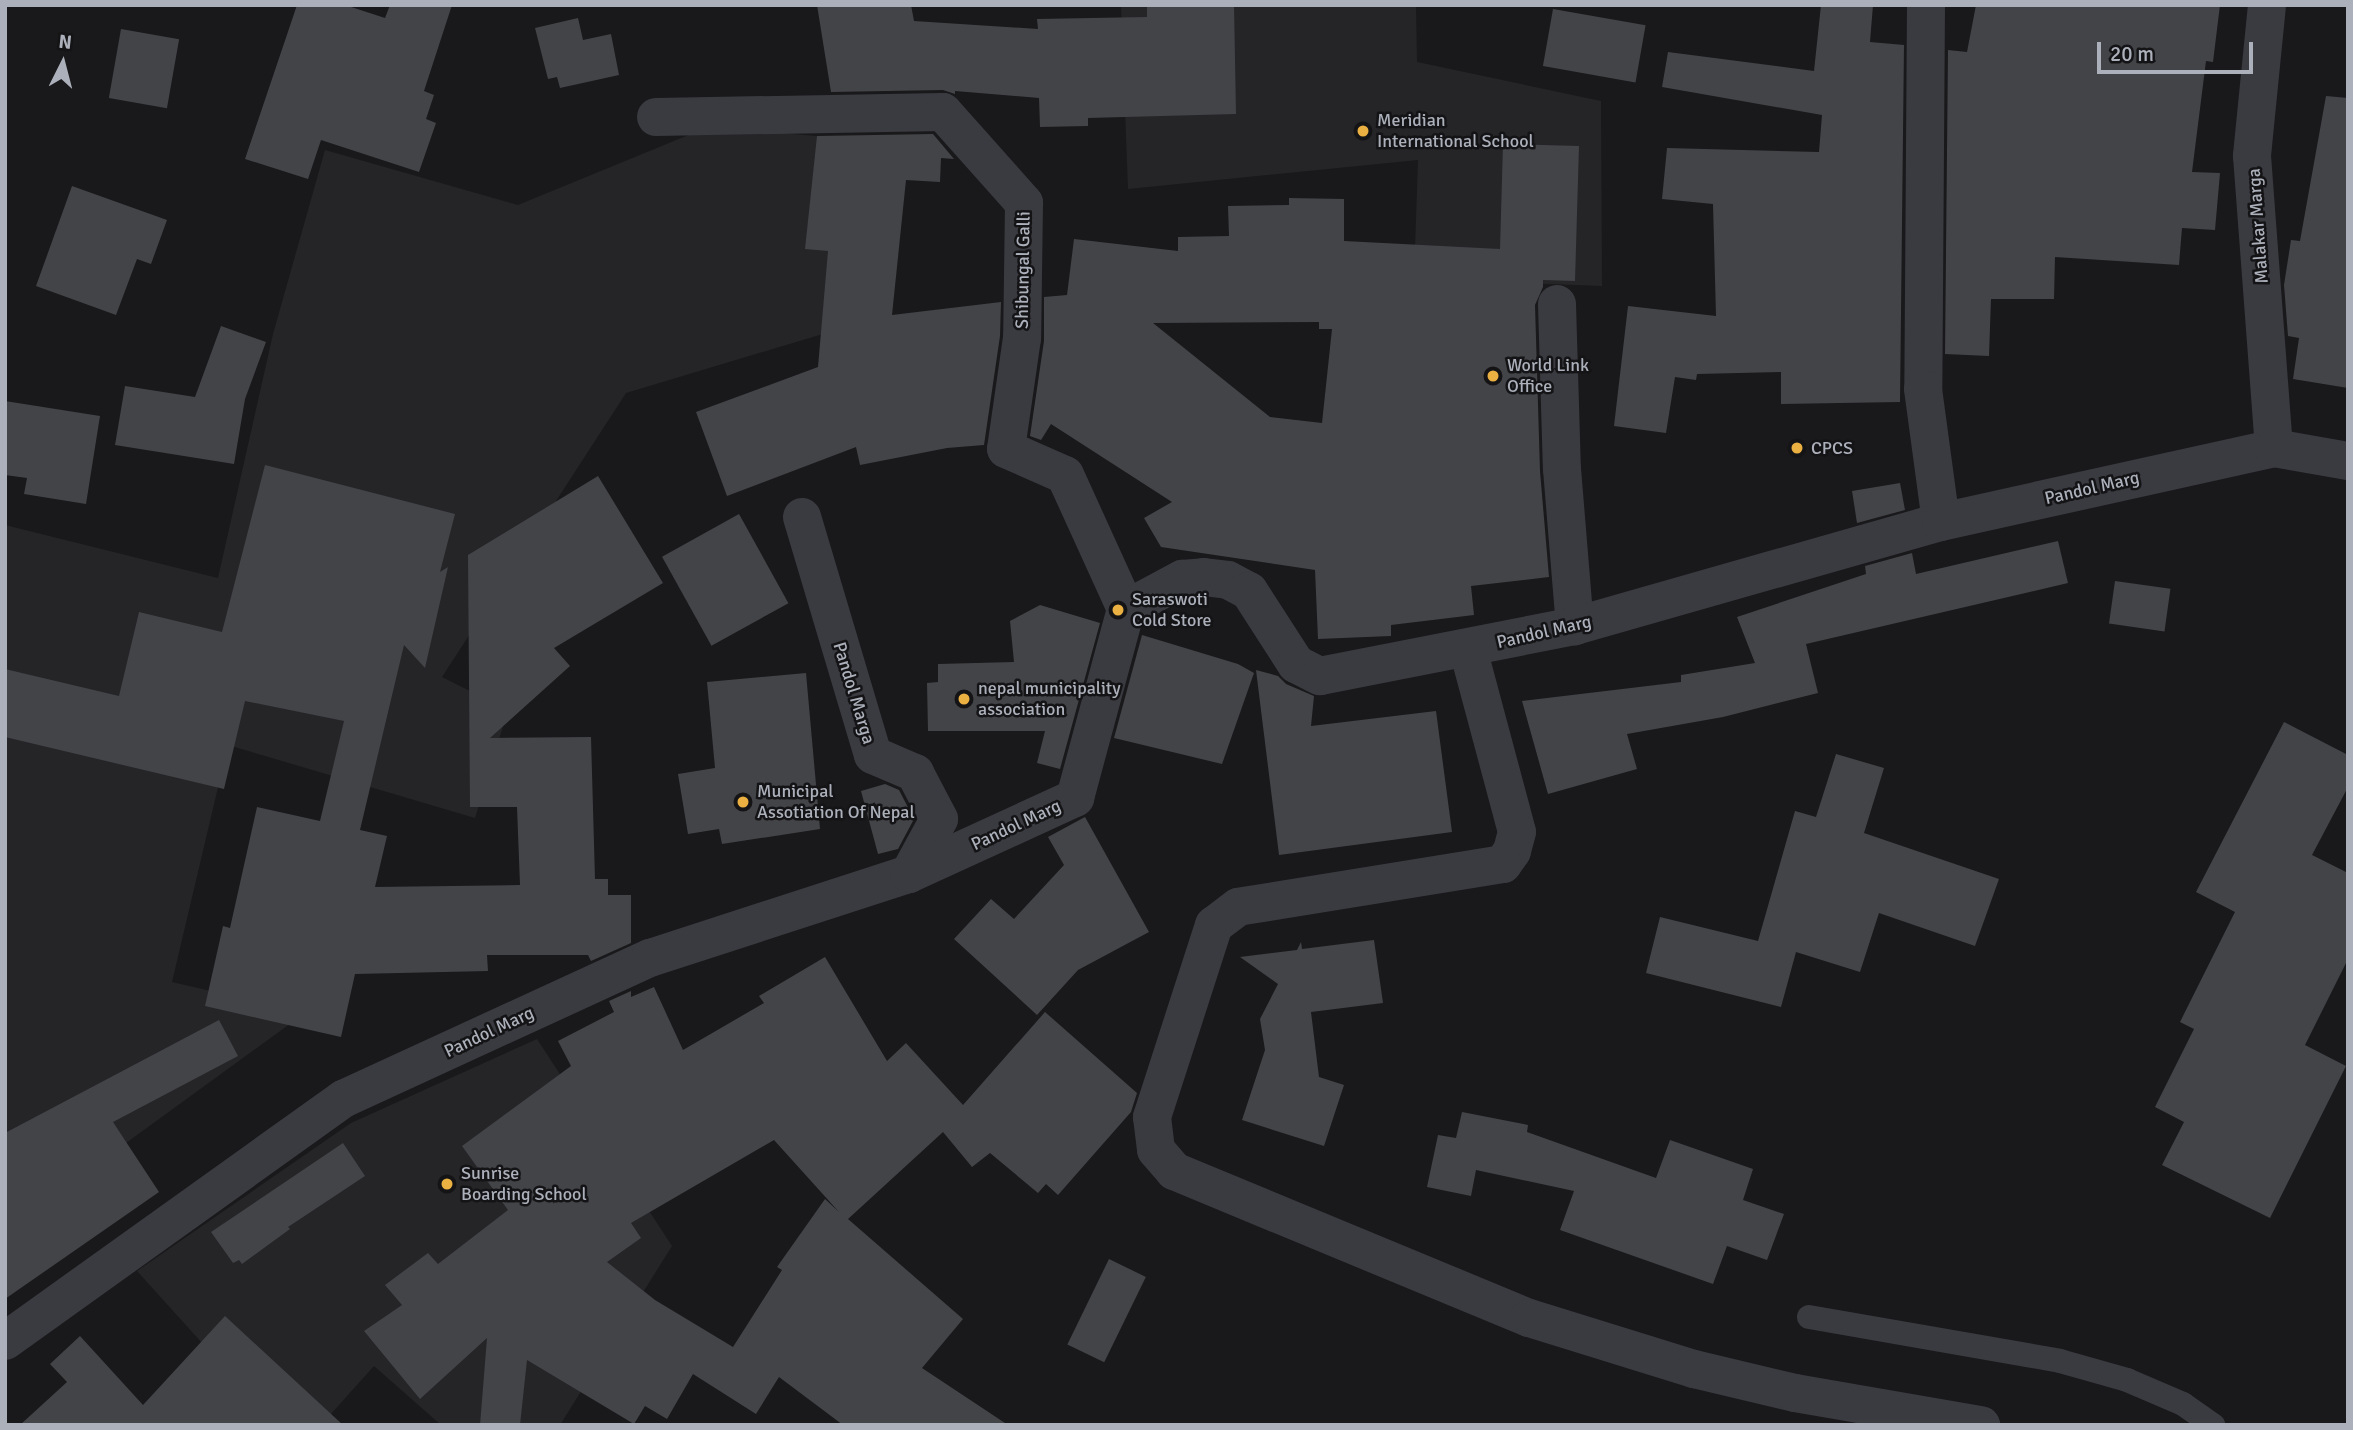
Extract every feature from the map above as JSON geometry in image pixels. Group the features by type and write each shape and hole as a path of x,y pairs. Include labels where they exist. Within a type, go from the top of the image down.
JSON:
{"street":[{"path":"1926,5 1923,389 1941,522"},
{"name":"Malakar Marga","path":"2267,5 2252,156 2274,448"},
{"name":"Shibungal Galli","path":"656,117 943,111 1024,203 1022,338 1006,449 1065,475 1126,610"},
{"path":"1556,304 1562,469 1575,626"},
{"name":"Pandol Marg","path":"5,1341 344,1099 650,958 909,874 1075,797 1126,610 1182,579 1204,577 1228,580 1249,591 1296,664 1320,676 1575,626 1941,522 2274,448 2348,461"},
{"name":"Pandol Marga","path":"802,517 873,755 915,773 939,819 909,874"},
{"path":"1468,649 1517,832 1512,850 1503,864 1238,907 1214,925 1152,1117 1156,1150 1174,1171 1529,1318 1694,1369 1795,1393 1982,1425"}],"lane":[{"path":"1809,1317 2060,1360 2127,1380 2183,1404 2213,1425"}],"shaded area":[{"name":"Meridian International School","path":"1121,5 1416,5 1417,62 1601,101 1602,286 1414,279 1418,160 1128,189"},
{"path":"708,127 852,139 876,318 626,393 442,677 508,710 475,818 228,745 172,982 305,1013 5,1231 5,525 218,578 273,334 325,150 518,205"},
{"name":"Sunrise Boarding School","path":"537,1039 672,1246 560,1425 441,1425 374,1366 321,1425 276,1425 137,1271 351,1123"}],"building":[{"path":"297,5 345,5 385,18 390,5 452,5 424,91 434,95 426,119 436,123 419,172 321,140 308,179 245,159"},
{"path":"817,5 911,5 914,21 1038,29 1037,19 1147,17 1147,5 1234,5 1236,114 1088,118 1088,126 1040,127 1039,98 955,91 955,94 943,90 831,92"},
{"path":"1821,5 1873,5 1870,42 1904,45 1900,402 1781,404 1781,372 1697,374 1696,380 1675,377 1666,433 1614,426 1628,306 1716,316 1713,204 1662,199 1667,148 1819,152 1822,115 1662,87 1668,52 1814,71"},
{"path":"1976,5 2220,5 2213,62 2206,61 2192,172 2220,173 2215,230 2182,228 2179,265 2055,257 2054,299 1991,299 1989,356 1945,354 1948,50 1967,52"},
{"path":"1553,9 1646,25 1636,82 1543,66"},
{"path":"578,18 583,40 611,34 619,75 560,88 557,77 548,79 535,28"},
{"path":"121,29 179,39 167,108 109,98"},
{"path":"2326,96 2348,98 2348,388 2293,379 2299,338 2288,336 2284,285 2291,240 2300,241"},
{"path":"933,134 954,159 941,158 940,182 906,180 892,315 1001,302 1000,336 984,445 947,448 860,465 856,447 727,496 696,412 818,367 828,251 805,249 817,136"},
{"path":"1503,144 1579,146 1575,281 1543,280 1543,287 1535,305 1540,471 1549,577 1471,586 1474,615 1391,625 1391,636 1318,639 1315,570 1161,547 1144,518 1172,502 1051,424 1041,440 1030,436 1044,341 1044,297 1067,295 1074,239 1178,251 1178,237 1229,236 1228,206 1289,205 1289,198 1344,199 1344,241 1500,249","holes":["1319,322 1319,329 1332,329 1322,423 1270,417 1153,323"]},
{"path":"72,186 167,220 151,264 137,259 116,315 36,286"},
{"path":"221,326 266,342 245,399 234,464 115,445 125,386 195,397"},
{"path":"5,401 100,416 86,504 24,494 27,478 5,475"},
{"path":"265,465 455,514 440,572 448,567 425,668 404,645 360,830 387,836 375,887 520,885 517,807 470,807 468,555 598,476 663,583 554,648 570,666 490,738 591,737 595,879 608,879 608,895 631,895 631,943 591,961 588,955 487,955 488,971 355,974 341,1037 205,1006 223,926 230,928 257,807 320,821 344,721 245,701 224,789 5,737 5,669 119,696 139,612 222,632"},
{"path":"1900,483 1905,510 1857,523 1852,491"},
{"path":"739,514 788,603 711,646 662,557"},
{"path":"2058,541 2068,583 1806,644 1818,693 1723,717 1627,734 1637,769 1548,794 1522,701 1681,682 1681,675 1755,663 1737,617 1866,574 1865,566 1912,553 1916,574"},
{"path":"2115,581 2170,589 2164,631 2109,624"},
{"path":"1040,605 1100,623 1060,769 1037,763 1045,731 928,731 927,683 938,682 938,664 1014,662 1010,621"},
{"path":"1142,635 1238,664 1254,673 1222,764 1114,738"},
{"path":"1256,670 1278,676 1286,684 1314,696 1311,726 1436,711 1452,832 1279,855"},
{"path":"806,673 820,829 722,844 719,829 688,834 678,774 715,768 707,682"},
{"path":"2284,722 2348,755 2348,787 2312,855 2348,873 2348,959 2305,1045 2346,1066 2270,1218 2162,1165 2184,1122 2155,1107 2194,1029 2180,1022 2235,912 2196,892"},
{"path":"1836,754 1884,768 1864,833 1999,879 1975,946 1879,913 1860,972 1796,952 1781,1007 1646,973 1660,917 1758,941 1795,811 1816,817"},
{"path":"885,784 899,790 914,819 898,849 878,854 861,791"},
{"path":"1085,817 1149,932 1078,970 1037,1015 954,939 991,899 1014,919 1064,865 1048,837"},
{"path":"1374,940 1383,1003 1311,1012 1319,1077 1344,1085 1324,1146 1242,1120 1265,1050 1260,1019 1278,984 1240,957 1297,950 1301,942 1302,949"},
{"path":"825,957 887,1061 906,1043 963,1105 1045,1012 1137,1093 1131,1112 1058,1195 1046,1184 1038,1193 990,1153 972,1167 943,1132 848,1219 963,1319 922,1368 1008,1425 843,1425 779,1377 756,1414 693,1374 667,1419 645,1406 634,1424 527,1360 520,1425 480,1425 487,1338 420,1399 364,1331 402,1305 385,1285 428,1253 438,1264 508,1210 462,1146 571,1066 558,1041 614,1012 609,1001 631,991 631,997 654,987 683,1050 764,1003 759,996","holes":["774,1140 839,1212 825,1199 777,1267 782,1270 733,1347 655,1300 607,1262 641,1238 631,1223"]},
{"path":"219,1020 238,1056 113,1122 159,1192 5,1299 5,1133"},
{"path":"1462,1112 1528,1125 1527,1132 1656,1178 1670,1140 1753,1169 1743,1200 1784,1214 1767,1260 1727,1246 1713,1284 1560,1230 1574,1191 1476,1170 1471,1196 1427,1187 1438,1135 1456,1138"},
{"path":"343,1143 365,1176 288,1227 290,1229 242,1264 239,1260 233,1263 211,1232"},
{"path":"1109,1259 1146,1277 1104,1362 1067,1344"},
{"path":"225,1316 343,1425 20,1425 67,1382 50,1364 80,1336 143,1405"}],"place":[{"name":"Meridian International School","path":"1363,131"},
{"name":"World Link Office","path":"1493,376"},
{"name":"CPCS","path":"1797,448"},
{"name":"Saraswoti Cold Store","path":"1118,610"},
{"name":"nepal municipality association","path":"964,699"},
{"name":"Municipal Assotiation Of Nepal","path":"743,802"},
{"name":"Sunrise Boarding School","path":"447,1184"}]}
